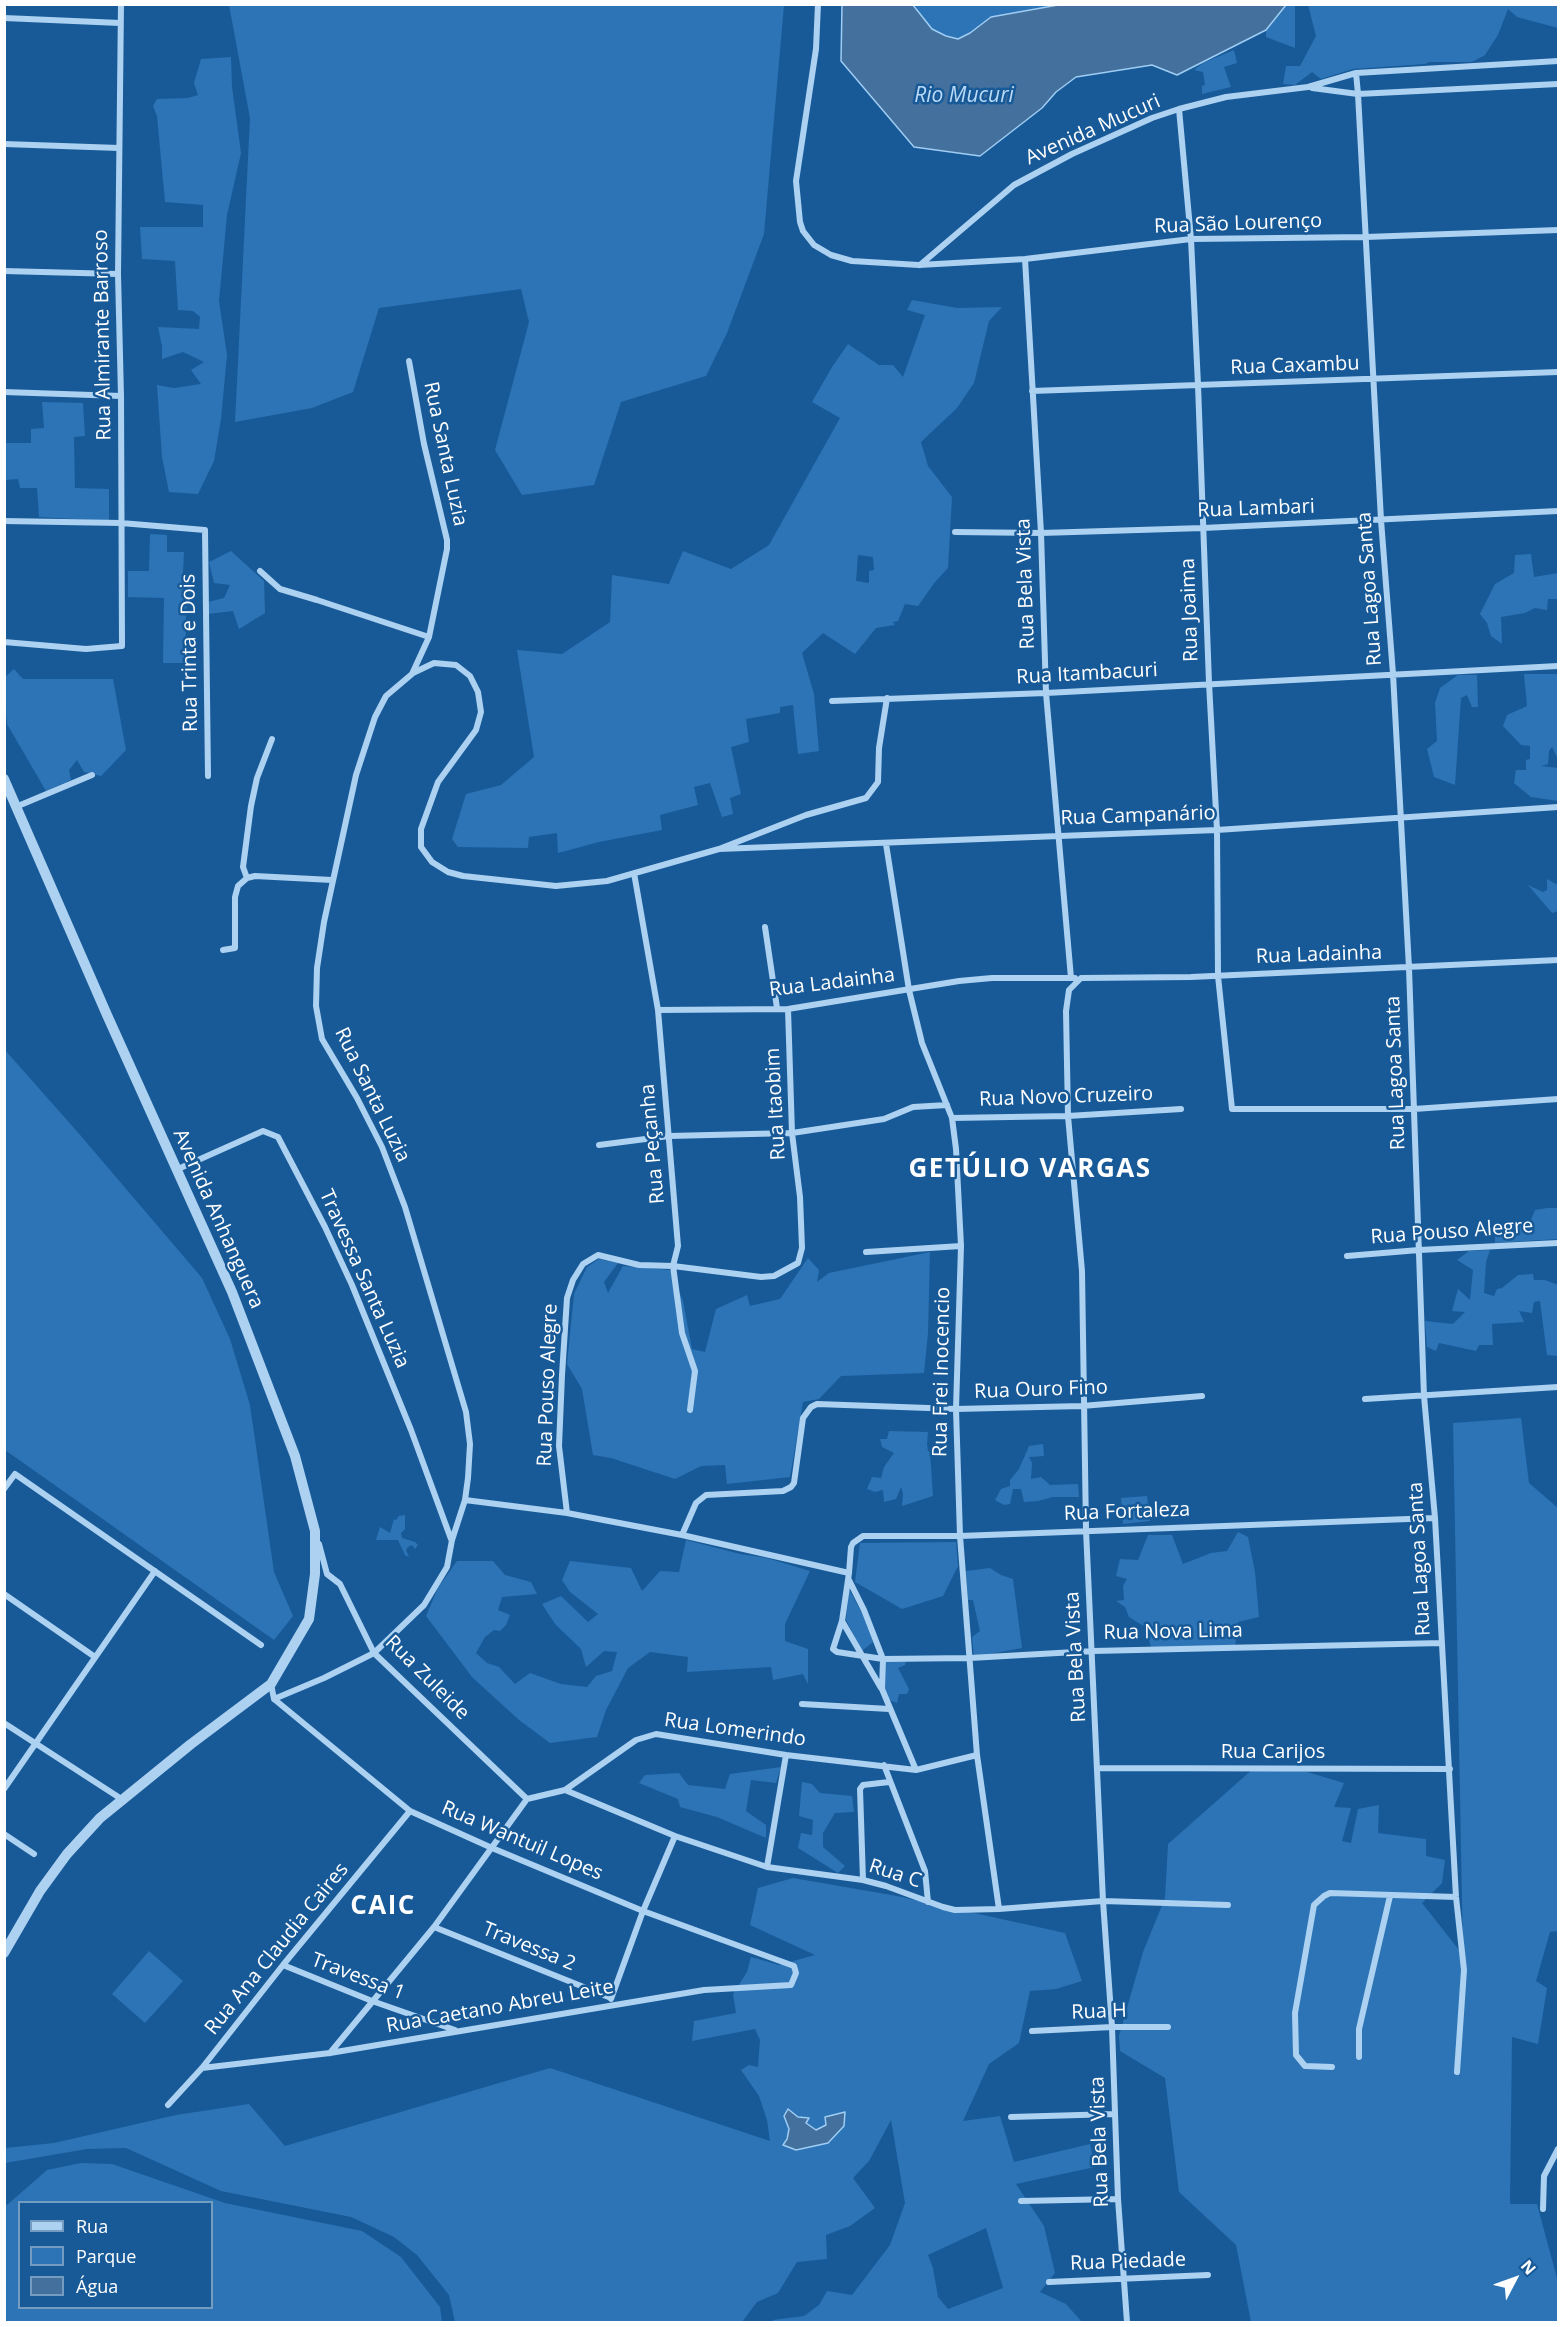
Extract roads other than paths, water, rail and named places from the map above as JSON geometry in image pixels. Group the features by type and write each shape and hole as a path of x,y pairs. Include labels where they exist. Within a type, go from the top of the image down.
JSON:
{"street":[{"name":"Rua Almirante Barroso","path":"4,642 86,649 122,646 118,274 121,4"},
{"name":"Rua São Lourenço","path":"818,4 816,49 796,181 800,222 803,231 821,249 852,261 919,265 1025,259 1191,239 1366,237 1558,230"},
{"path":"4,18 120,23"},
{"name":"Avenida Mucuri","path":"919,265 1014,184 1072,154 1179,109 1226,98 1308,87 1356,73 1558,61"},
{"name":"Rua Lagoa Santa","path":"1356,73 1409,968 1424,1396 1435,1518 1456,1897 1464,1970 1458,2072"},
{"name":"Avenida Mucuri","path":"1308,87 1358,94 1558,84"},
{"name":"Rua Joaima","path":"1179,109 1191,239 1198,386 1217,830 1218,976 1232,1108 1414,1109"},
{"path":"4,144 119,148"},
{"name":"Rua Bela Vista","path":"1025,259 1041,533 1046,693 1071,978"},
{"path":"4,271 118,274"},
{"name":"Rua Santa Luzia","path":"274,1699 333,1674 374,1653 424,1605 447,1567 452,1540 465,1500 470,1444 466,1412 405,1207 382,1147 357,1098 322,1039 316,1006 317,968 332,880 356,775 375,717 386,696 412,674 429,637 447,540 424,444 409,361"},
{"name":"Rua Caxambu","path":"1032,391 1558,372"},
{"path":"4,392 121,396"},
{"name":"Rua Lambari","path":"955,532 1041,533 1203,528 1558,510"},
{"path":"4,521 122,523"},
{"name":"Rua Trinta e Dois","path":"122,523 205,530 207,776"},
{"path":"260,571 280,589 429,637"},
{"name":"Rua Campanário","path":"412,674 434,663 456,665 470,676 478,692 481,712 476,730 438,782 423,820 421,846 432,862 447,872 463,876 556,886 606,881 719,849 806,815 866,798 878,782 879,748 887,698"},
{"name":"Rua Itambacuri","path":"832,701 1046,693 1558,666"},
{"path":"247,878 243,867 251,806 257,778 272,739"},
{"path":"18,806 92,775"},
{"name":"Avenida Anhanguera","path":"4,779 18,806 107,1015 232,1292 295,1456 315,1531 315,1574 309,1619 271,1684"},
{"name":"Rua Campanário","path":"719,849 1217,830 1558,807"},
{"name":"Rua Frei Inocencio","path":"886,844 909,990 922,1043 952,1118 957,1149 961,1246 956,1409 960,1536 977,1755 999,1909"},
{"name":"Rua Peçanha","path":"634,873 658,1010 678,1246 673,1266 682,1333 694,1371 690,1410"},
{"path":"223,950 235,948 235,897 238,886 247,878 255,876 332,880"},
{"path":"765,927 777,1008"},
{"name":"Rua Ladainha","path":"658,1010 788,1009 992,978 1218,976 1558,960"},
{"name":"Rua Bela Vista","path":"1081,978 1069,990 1066,1011 1068,1116 1082,1271 1082,1406 1086,1530 1103,1901 1112,2027 1118,2199 1127,2322"},
{"name":"Rua Itaobim","path":"788,1009 792,1133 800,1197"},
{"path":"1414,1109 1558,1099"},
{"path":"599,1145 669,1136 792,1133 884,1119 913,1107 947,1106"},
{"name":"Rua Novo Cruzeiro","path":"952,1118 1068,1116 1181,1109"},
{"name":"Travessa Santa Luzia","path":"178,1169 263,1131 278,1137 352,1285 411,1430 452,1540"},
{"name":"Rua Pouso Alegre","path":"567,1514 559,1446 567,1298 573,1280 583,1264 597,1254 639,1265 673,1266 761,1277 774,1276 798,1263 802,1248 800,1197"},
{"name":"Rua Pouso Alegre","path":"1347,1256 1558,1243"},
{"path":"866,1252 961,1246"},
{"path":"1365,1399 1558,1387"},
{"name":"Rua Ouro Fino","path":"682,1535 696,1503 706,1495 783,1491 791,1487 794,1483 803,1418 811,1407 817,1404 956,1409 1082,1406 1202,1396"},
{"path":"4,1489 15,1474 261,1645"},
{"path":"465,1500 567,1514 682,1535 849,1576 883,1659 882,1689"},
{"name":"Rua Fortaleza","path":"835,1651 833,1647 842,1621 851,1547 862,1536 960,1536 1435,1518"},
{"name":"Rua Zuleide","path":"315,1531 327,1574 340,1584 374,1653 527,1799"},
{"path":"4,1789 155,1571"},
{"path":"4,1594 96,1657"},
{"path":"842,1621 882,1689 916,1770 977,1755"},
{"name":"Rua Nova Lima","path":"835,1651 883,1659 970,1658 1093,1651 1442,1643"},
{"path":"4,1953 40,1891 67,1854 100,1818 191,1744 271,1684 274,1699"},
{"name":"Rua Wantuil Lopes","path":"274,1699 410,1811 643,1911 794,1966 796,1973"},
{"path":"802,1704 889,1709"},
{"path":"4,1723 123,1800"},
{"name":"Rua Lomerindo","path":"527,1799 565,1790 636,1740 656,1734 786,1755 916,1770"},
{"path":"767,1867 786,1755"},
{"path":"884,1765 922,1865 928,1902"},
{"name":"Rua Carijos","path":"1097,1767 1450,1769"},
{"path":"863,1880 860,1789 863,1785 889,1782"},
{"name":"Rua C","path":"565,1790 675,1836 767,1867 863,1880 955,1910 1103,1901 1228,1905"},
{"path":"330,2053 434,1927 527,1799"},
{"name":"Rua Ana Claudia Caires","path":"168,2105 202,2068 283,1965 410,1811"},
{"path":"4,1834 34,1854"},
{"path":"608,2006 643,1911 675,1836"},
{"path":"1332,2067 1305,2066 1296,2055 1295,2013 1314,1905 1330,1893 1456,1897"},
{"path":"1359,2057 1359,2029 1390,1896"},
{"name":"Travessa 2","path":"434,1927 611,1998"},
{"name":"Travessa 1","path":"283,1965 455,2031"},
{"name":"Rua Caetano Abreu Leite","path":"202,2068 330,2053 704,1990 791,1985 796,1973"},
{"name":"Rua H","path":"1032,2031 1112,2027 1168,2028"},
{"path":"1011,2117 1114,2114"},
{"path":"1543,2209 1544,2176 1558,2149"},
{"path":"1021,2202 1118,2199"},
{"name":"Rua Piedade","path":"1049,2282 1208,2275"}],"water":[{"name":"Rio Mucuri","path":"842,5 913,5 932,29 958,39 991,17 1058,5 1286,5 1266,30 1177,75 1152,65 1076,77 1056,92 1042,108 980,156 914,147 841,61"},
{"path":"788,2109 798,2117 809,2118 806,2123 816,2130 826,2125 825,2117 845,2112 844,2126 828,2143 796,2150 783,2145 789,2129 784,2116"}],"district":[{"name":"GETÚLIO VARGAS","path":"1030,1170"},
{"name":"CAIC","path":"383,1907"}]}
